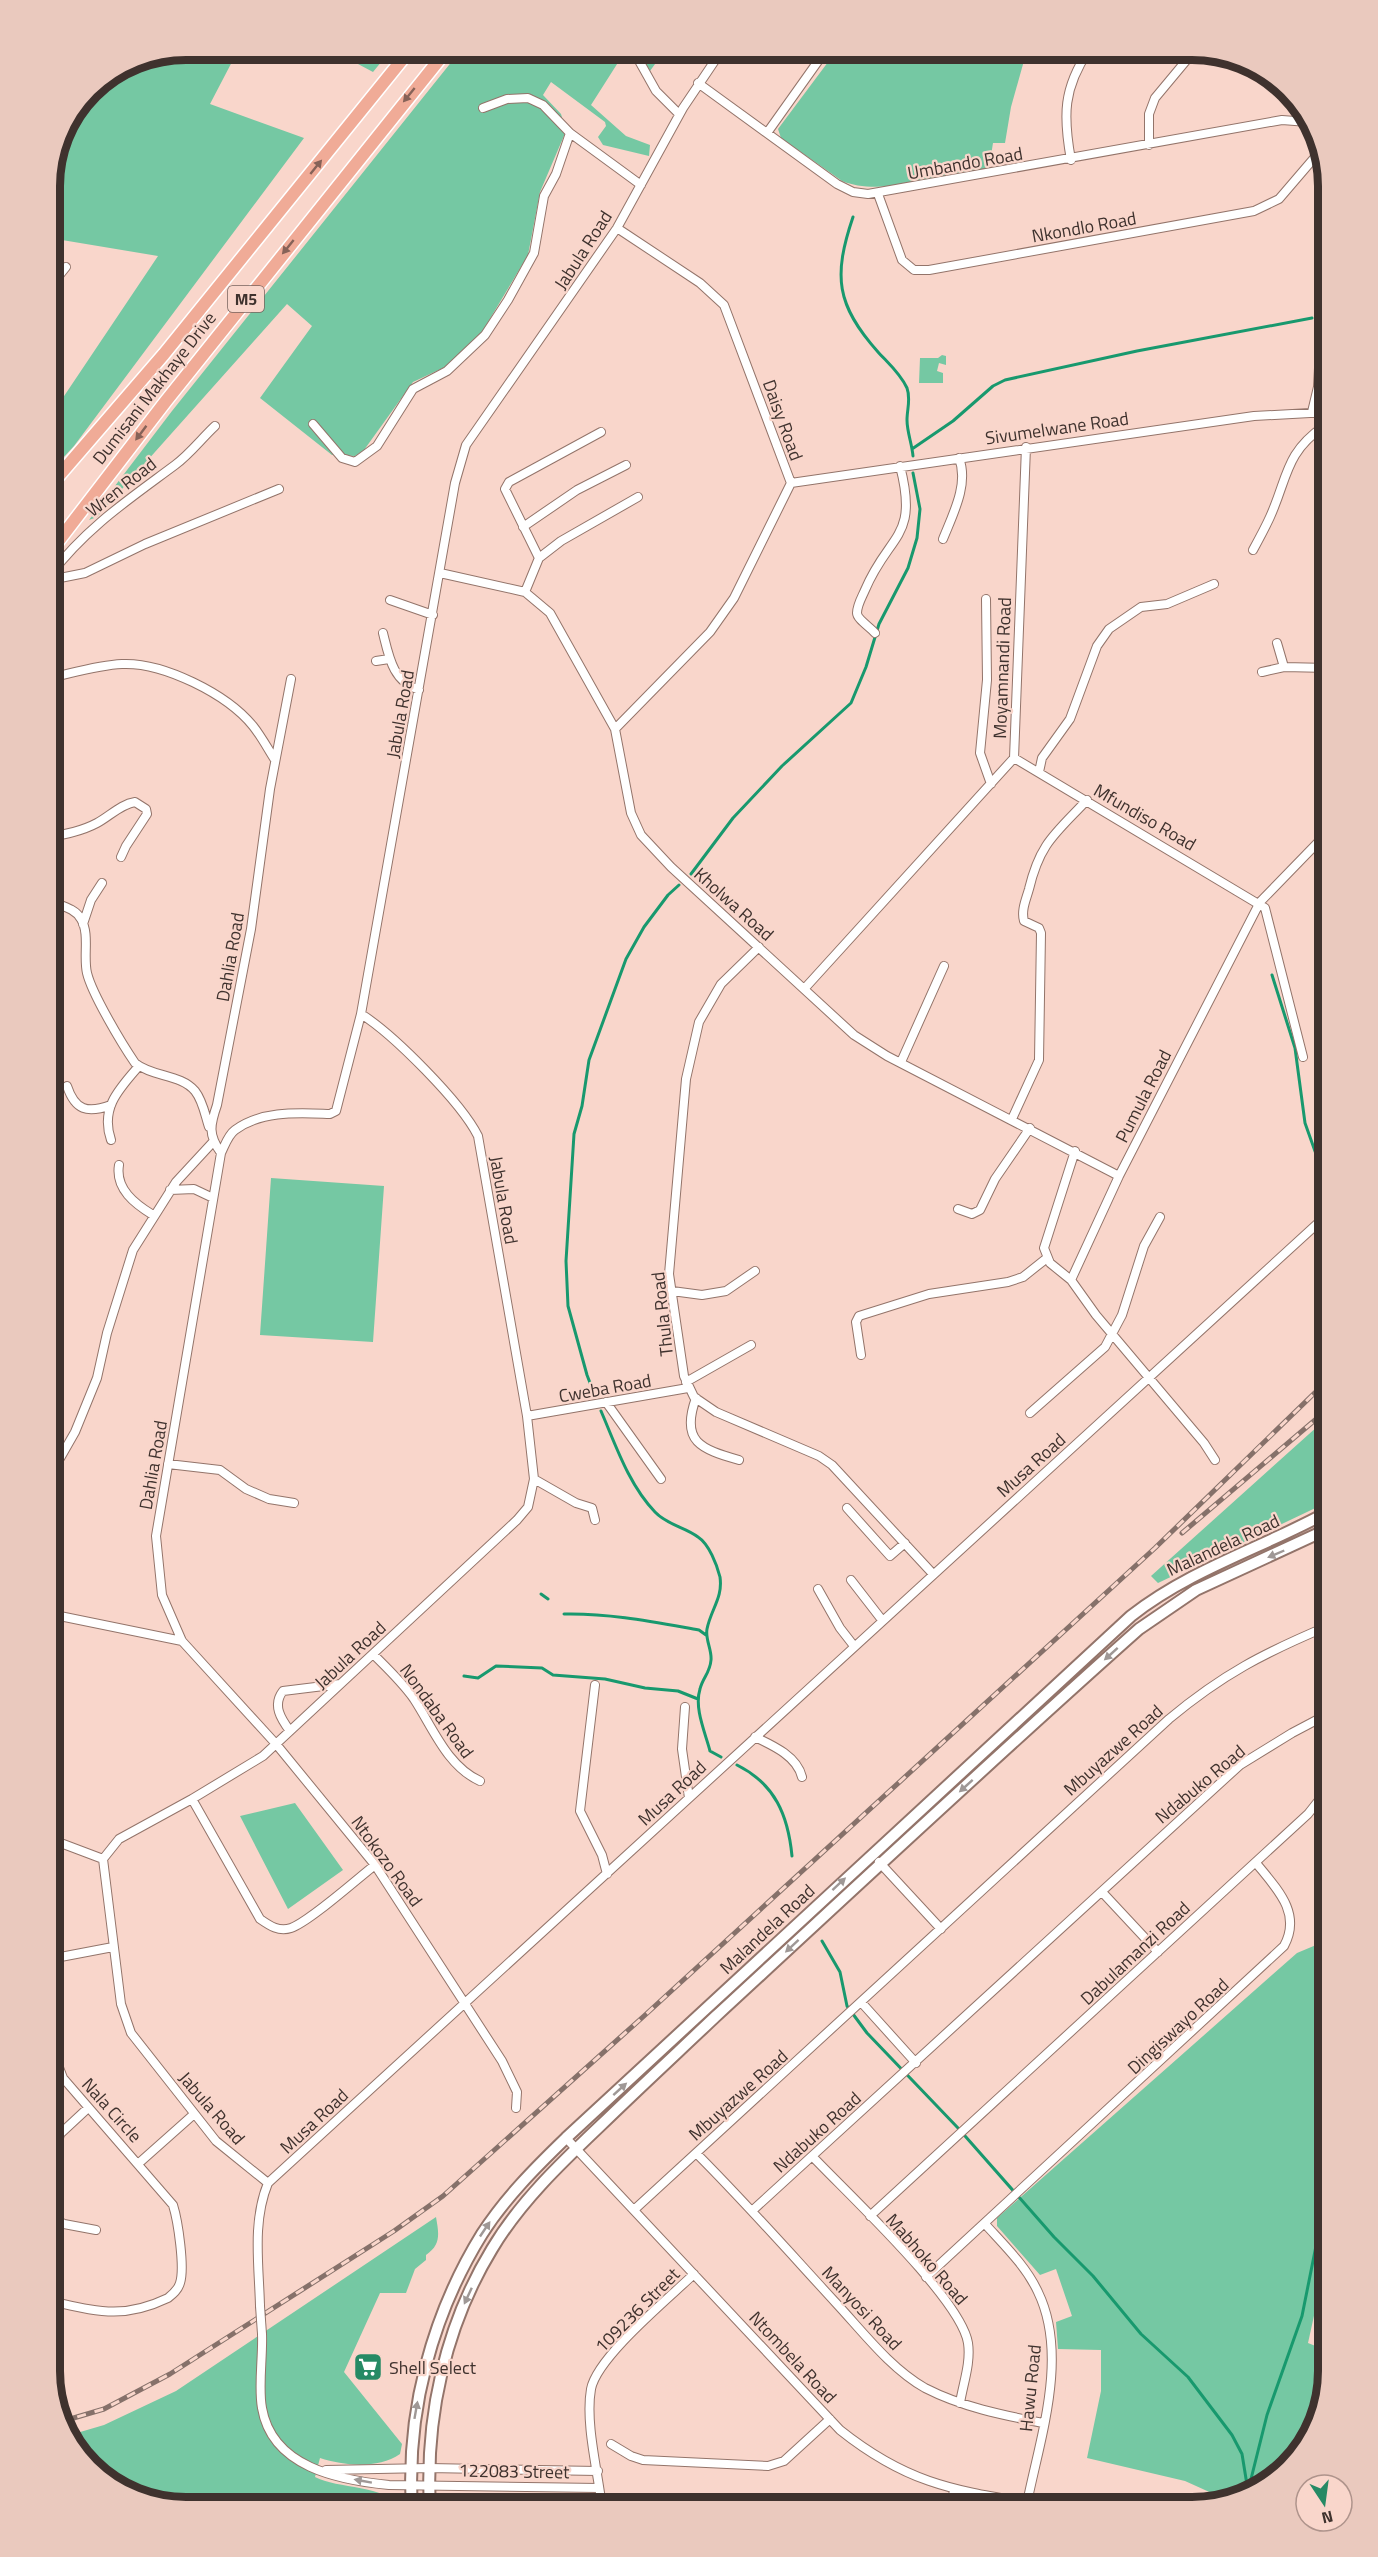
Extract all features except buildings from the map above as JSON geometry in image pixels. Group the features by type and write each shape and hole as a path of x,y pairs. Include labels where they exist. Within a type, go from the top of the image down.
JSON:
{"main road":[{"name":"Dumisani Makhaye Drive","path":"60,474 164,354 403,60"},
{"name":"Dumisani Makhaye Drive","path":"60,539 173,391 439,60"},
{"name":"Malandela Road","path":"412,2497 410,2468 415,2418 428,2360 463,2267 496,2214 518,2187 566,2138 871,1854 1145,1606 1203,1569 1318,1517"},
{"name":"Malandela Road","path":"429,2497 429,2468 438,2386 452,2338 474,2283 492,2248 513,2218 576,2148 881,1864 1153,1618 1210,1582 1318,1533"}],"street":[{"path":"639,60 656,91 679,114"},
{"path":"698,83 715,60"},
{"path":"767,133 819,60"},
{"path":"1071,160 1065,112 1076,72 1083,60"},
{"path":"1149,145 1149,114 1155,98 1187,60"},
{"name":"Jabula Road","path":"268,2183 225,2150 193,2115 131,2033 121,2004 103,1859 107,1850 119,1839 241,1771 276,1744 518,1520 528,1507 534,1479 527,1416 478,1136 461,1110 388,1033 361,1014 455,483 466,445 617,228 698,83"},
{"name":"Umbando Road","path":"698,83 837,184 854,192 878,194 1282,120 1300,121"},
{"path":"483,108 507,99 528,98 543,105 570,133 641,185"},
{"path":"313,424 342,458 356,462 377,446 412,389 447,371 485,335 534,253 544,196 556,174 570,133"},
{"name":"Nkondlo Road","path":"878,194 902,260 914,270 929,270 1254,211 1279,200 1315,157"},
{"name":"Daisy Road","path":"615,729 710,632 728,607 791,483 724,305 700,283 617,228"},
{"path":"60,274 66,267"},
{"path":"1312,412 1318,387"},
{"name":"Sivumelwane Road","path":"791,483 1026,447 1254,416 1318,412"},
{"name":"Wren Road","path":"60,562 73,545 150,481 177,464 215,426"},
{"path":"1253,550 1271,515 1287,471 1299,447 1318,431"},
{"path":"539,558 505,489 509,482 601,432"},
{"name":"Moyamnandi Road","path":"805,988 1014,758 1026,447"},
{"path":"944,539 962,484 963,468 958,458"},
{"path":"523,527 577,490 626,465"},
{"path":"875,633 859,619 857,610 870,578 902,533 906,521 908,498 900,466"},
{"path":"60,578 85,573 145,544 279,489"},
{"path":"525,592 539,558 561,541 638,497"},
{"name":"Kholwa Road","path":"440,573 525,592 550,613 615,729 634,824 671,867 854,1035 1119,1176"},
{"path":"1039,772 1042,758 1070,719 1096,646 1109,628 1140,607 1167,604 1214,584"},
{"path":"986,598 987,680 980,753 991,784"},
{"path":"390,600 433,615"},
{"path":"383,633 389,658 403,682 408,687 419,690"},
{"path":"1277,643 1284,667"},
{"path":"376,661 389,658"},
{"path":"60,676 123,664 177,676 201,685 242,714 253,726 275,760"},
{"path":"1262,672 1284,667 1318,668"},
{"name":"Dahlia Road","path":"209,1126 217,1105 251,929 275,760 291,679"},
{"name":"Mfundiso Road","path":"1014,758 1260,902"},
{"path":"1012,1119 1039,1060 1041,933 1039,928 1024,921 1023,908 1037,858 1048,841 1087,800"},
{"path":"60,835 79,831 98,823 129,803 135,802 146,809 147,814 121,857"},
{"name":"Pumula Road","path":"1071,1280 1119,1176 1260,902 1318,843"},
{"path":"102,883 91,900 83,924 84,954 90,985 127,1050 139,1066 194,1089 200,1100 213,1142 221,1153"},
{"path":"1260,902 1269,916 1303,1057"},
{"path":"60,905 74,910 83,924"},
{"name":"Thula Road","path":"759,947 721,984 699,1022 686,1079 669,1274 687,1385 696,1398 716,1412 819,1456 832,1465 933,1574"},
{"path":"901,1062 944,966"},
{"name":"Dahlia Road","path":"276,1744 182,1641 162,1595 157,1567 156,1536 221,1153 235,1130 252,1122 283,1113 330,1114 336,1111 361,1014"},
{"path":"111,1140 106,1120 111,1105 139,1066"},
{"path":"67,1086 72,1101 81,1107 100,1109 111,1105"},
{"path":"958,1209 972,1214 980,1210 995,1179 1030,1128"},
{"path":"60,1461 97,1378 107,1332 130,1259 153,1215 170,1190 213,1142"},
{"path":"1075,1151 1045,1238 1044,1248 1047,1258 1071,1280 1204,1443 1215,1460"},
{"path":"119,1165 119,1176 131,1201 153,1215"},
{"path":"170,1190 194,1189 213,1198"},
{"path":"1030,1413 1105,1347 1113,1333 1144,1246 1160,1217"},
{"name":"Musa Road","path":"268,2183 1318,1224"},
{"path":"861,1354 856,1322 859,1316 918,1297 981,1284 1008,1282 1023,1277 1047,1258"},
{"path":"672,1291 702,1295 726,1291 755,1271"},
{"name":"Cweba Road","path":"527,1416 687,1385 751,1345"},
{"path":"696,1398 689,1424 694,1437 702,1447 739,1460"},
{"path":"606,1402 661,1479"},
{"path":"168,1464 220,1470 246,1489 269,1499 294,1503"},
{"path":"534,1479 576,1503 591,1508 595,1520"},
{"path":"847,1508 890,1556 904,1543"},
{"path":"851,1580 882,1620"},
{"path":"818,1588 840,1628 854,1646"},
{"path":"60,1616 182,1641"},
{"name":"Mbuyazwe Road","path":"634,2209 1197,1696 1230,1672 1275,1648 1318,1630"},
{"name":"Nondaba Road","path":"373,1654 412,1697 455,1764 466,1775 480,1782"},
{"path":"290,1731 280,1717 278,1704 283,1691 340,1684"},
{"path":"595,1685 580,1811 602,1855 607,1874"},
{"path":"685,1707 682,1749 689,1798"},
{"name":"Ndabuko Road","path":"753,2210 1240,1765 1318,1720"},
{"path":"755,1737 775,1746 795,1763 802,1777"},
{"name":"Ntokozo Road","path":"276,1744 375,1865 466,2002 471,2015 512,2079 519,2098 516,2109"},
{"path":"192,1799 260,1919 278,1929 291,1928 375,1865"},
{"name":"Dabulamanzi Road","path":"870,2216 1318,1804"},
{"path":"60,1843 103,1859"},
{"path":"871,1854 941,1929"},
{"name":"Dingiswayo Road","path":"985,2224 1284,1946 1291,1927 1287,1904 1256,1863"},
{"path":"1102,1892 1158,1952"},
{"path":"60,1957 113,1947"},
{"path":"861,2002 913,2066"},
{"name":"Nala Circle","path":"60,2070 63,2078 87,2108 139,2163 168,2198 176,2213 182,2280 174,2293 160,2301 119,2313 60,2303"},
{"path":"60,2134 87,2108"},
{"name":"Nala Circle","path":"139,2163 193,2115"},
{"name":"Ntombela Road","path":"566,2138 830,2419 878,2458 924,2481 954,2491 990,2497"},
{"name":"Manyosi Road","path":"696,2153 753,2210 899,2369 924,2387 960,2403 1043,2423"},
{"name":"Mabhoko Road","path":"813,2157 926,2277 958,2317 967,2342 967,2368 960,2403"},
{"path":"268,2183 261,2204 258,2228 261,2406 270,2433 293,2458 317,2470 365,2482 428,2484"},
{"path":"60,2222 96,2230"},
{"path":"926,2277 985,2224"},
{"name":"Hawu Road","path":"985,2224 1018,2260 1038,2291 1044,2308 1051,2363 1043,2423 1028,2497"},
{"name":"109236 Street","path":"600,2497 591,2406 591,2388 595,2377 603,2364 624,2342 694,2274"},
{"path":"611,2444 643,2460 768,2466 784,2461 830,2419"},
{"path":"317,2470 429,2468"},
{"name":"122083 Street","path":"429,2468 598,2471"},
{"name":"122083 Street","path":"428,2484 599,2488"},
{"path":"952,2497 954,2491"}],"green space":[{"path":"233,60 210,104 304,138 74,446 60,461 60,402 158,256 60,240 60,178 67,145 81,116 91,103 109,86 130,73 161,62"},
{"path":"343,60 383,60 373,72 358,64"},
{"path":"453,60 620,60 591,105 626,136 650,145 649,156 603,145 598,137 606,126 605,122 551,82 543,95 561,114 566,131 540,192 528,255 482,332 445,367 413,382 364,450 355,456 332,455 260,398 312,326 287,304 97,517 89,520 172,411"},
{"path":"644,60 658,60 650,71"},
{"path":"830,60 1024,60 1011,107 1005,143 993,143 989,168 894,186 857,185 842,181 781,138 778,129"},
{"path":"942,355 946,356 946,365 939,363 937,371 943,373 943,383 919,383 920,358 938,358"},
{"path":"271,1178 384,1186 373,1342 260,1335"},
{"path":"1318,1426 1318,1507 1158,1583 1151,1576"},
{"path":"295,1803 343,1870 288,1909 240,1816"},
{"path":"1318,1944 1318,2298 1308,2343 1318,2347 1316,2396 1305,2427 1297,2441 1275,2466 1255,2480 1216,2495 1185,2481 1087,2458 1101,2391 1101,2350 1058,2349 1056,2322 1072,2316 1056,2269 1040,2275 997,2226 997,2218 1297,1953"},
{"path":"436,2217 437,2243 426,2255 426,2260 415,2269 406,2293 380,2293 344,2372 402,2444 400,2454 382,2462 361,2465 320,2458 315,2477 373,2491 388,2497 178,2497 161,2495 138,2487 109,2471 86,2448 77,2433 104,2425 176,2391"}],"waterway":[{"path":"853,217 843,256 842,289 846,304 864,335 907,388 909,400 907,424 913,456"},
{"path":"912,449 953,421 993,386 1005,380 1137,351 1312,318"},
{"path":"691,874 733,818 782,766 851,703 866,667 879,624 908,568 917,538 920,509 913,473"},
{"path":"595,1396 568,1306 566,1261 574,1134 582,1106 589,1060 626,959 644,927 668,895 679,885"},
{"path":"1272,975 1295,1048 1305,1123 1316,1154 1318,1168"},
{"path":"601,1411 624,1464 646,1501 655,1512 670,1523 702,1540 717,1567 720,1591 707,1633 711,1660 700,1689 698,1704 710,1751 721,1757"},
{"path":"541,1594 548,1599"},
{"path":"564,1614 632,1619 699,1630 706,1635"},
{"path":"464,1676 478,1678 496,1666 542,1668 553,1675 605,1679 645,1688 678,1691 698,1699"},
{"path":"737,1765 761,1781 777,1802 787,1827 792,1856"},
{"path":"822,1941 840,1972 847,2006 867,2033 958,2128 1054,2237 1093,2276 1141,2334 1188,2377 1232,2435 1242,2454 1247,2484"},
{"path":"1250,2482 1267,2415 1302,2316 1318,2236"}],"railway":[{"path":"70,2419 104,2409 170,2374 394,2231 443,2196 644,2016 1155,1548 1318,1390"},
{"path":"1182,1533 1318,1417"}],"place":[{"name":"Shell Select","path":"368,2367"}]}
